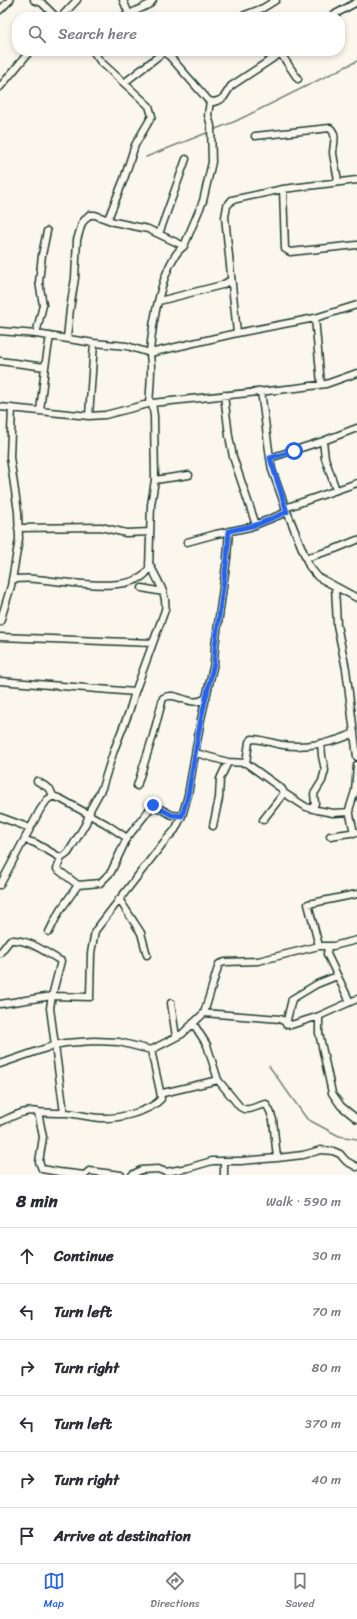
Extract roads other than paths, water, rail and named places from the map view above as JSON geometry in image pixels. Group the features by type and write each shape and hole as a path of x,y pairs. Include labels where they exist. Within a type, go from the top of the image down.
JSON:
{"street":[{"path":"0,10 10,0"},
{"path":"36,0 42,3 51,12"},
{"path":"66,12 77,0"},
{"path":"123,0 128,12"},
{"path":"133,12 150,4 154,0"},
{"path":"253,12 276,0"},
{"path":"339,12 357,2"},
{"path":"0,87 26,56"},
{"path":"96,56 100,61 149,106 152,116 135,145 124,179 108,219"},
{"path":"124,83 159,56"},
{"path":"170,56 210,101 214,102 224,97 231,86 278,56"},
{"path":"285,56 298,79"},
{"path":"12,579 34,578 95,585 114,585 144,577 148,573 151,505 155,480 154,416 151,404 150,354 159,301 168,269 178,250 184,246 208,187 212,162 211,126 208,115 210,101"},
{"path":"255,136 330,128 333,131 335,138 333,152 338,182"},
{"path":"160,234 186,159"},
{"path":"237,334 225,217 227,206 232,200 283,190 357,180"},
{"path":"283,190 285,249 290,252 357,245"},
{"path":"67,338 75,278 77,240 82,223 89,215 95,215 122,224 138,226 160,234 184,246"},
{"path":"36,334 43,306 39,282 42,255 47,231"},
{"path":"159,301 222,285 232,280"},
{"path":"0,331 36,334 94,343 127,346 150,354 315,318 357,305"},
{"path":"315,318 321,384"},
{"path":"40,411 50,336"},
{"path":"89,416 94,343"},
{"path":"0,361 45,368"},
{"path":"0,407 89,416 105,415 151,404 321,384 357,373"},
{"path":"261,391 270,458 286,510 312,571 318,577 357,598"},
{"path":"224,395 233,457 256,525"},
{"path":"0,622 11,586 18,548 18,512 15,483 10,457 12,408"},
{"path":"270,458 323,441 357,428"},
{"path":"323,441 325,458 336,490"},
{"path":"155,480 189,474"},
{"path":"187,542 256,525 286,510 357,483"},
{"path":"18,528 101,527 126,533 150,532"},
{"path":"0,1004 52,996 90,997 91,953 96,931 119,899 175,830 182,816 214,663 229,531"},
{"path":"306,558 336,549 357,540"},
{"path":"149,564 163,592 166,603 165,610 108,767 102,788 73,845 68,853 61,858 57,869 78,885 100,883 111,872 116,864 124,842 153,805 172,815 182,816"},
{"path":"335,587 337,625 346,669 357,757"},
{"path":"142,588 163,592"},
{"path":"0,637 153,643"},
{"path":"0,681 135,692"},
{"path":"137,786 163,698 172,696 200,702 206,698"},
{"path":"246,763 249,742 252,739 283,745 321,743 337,740 354,733"},
{"path":"313,809 315,803 314,794 322,781 325,770 321,743"},
{"path":"196,753 228,762 246,763 282,789 284,793 306,807 333,813 350,812"},
{"path":"213,826 219,798 220,779 228,762"},
{"path":"330,836 356,833 350,812 350,804 355,791 357,765"},
{"path":"37,781 50,789 53,796 61,799 127,838"},
{"path":"263,820 284,793"},
{"path":"0,885 2,875 25,840 30,828 47,800 53,796"},
{"path":"0,817 30,828"},
{"path":"25,840 35,843 61,858"},
{"path":"49,932 59,912 78,885"},
{"path":"319,946 308,904 357,894"},
{"path":"119,899 141,933 147,955"},
{"path":"0,953 2,946 10,940 16,940 34,945 60,961 50,1008 64,1113"},
{"path":"0,1064 55,1045 94,1041 119,1042 151,1050 182,1034 204,1013 219,964 271,959 285,953 319,946 333,946 357,940"},
{"path":"328,946 327,954 350,1002"},
{"path":"286,1024 292,999 317,984 337,976"},
{"path":"204,1013 280,1019 286,1024 291,1025 319,1016 357,999"},
{"path":"171,1003 176,1037"},
{"path":"319,1016 319,1033 332,1093 341,1106 357,1119"},
{"path":"193,1023 207,1045 218,1080 244,1109 264,1104 267,1106 273,1120 277,1158"},
{"path":"0,1122 30,1110 101,1118 133,1114 156,1104 161,1099 151,1050"},
{"path":"160,1091 163,1093 218,1080"},
{"path":"38,1112 43,1137 39,1162 42,1169 85,1175 89,1171 121,1175"},
{"path":"132,1175 141,1170 158,1169 166,1172 188,1168 212,1161 224,1162 277,1158 303,1155 317,1151 333,1151 340,1154 346,1161 357,1167"},
{"path":"224,1162 224,1175"}],"waterway":[{"path":"213,130 236,121 357,61"},
{"path":"146,157 209,132"},
{"path":"269,1066 307,1119 339,1136 357,1139"}]}
